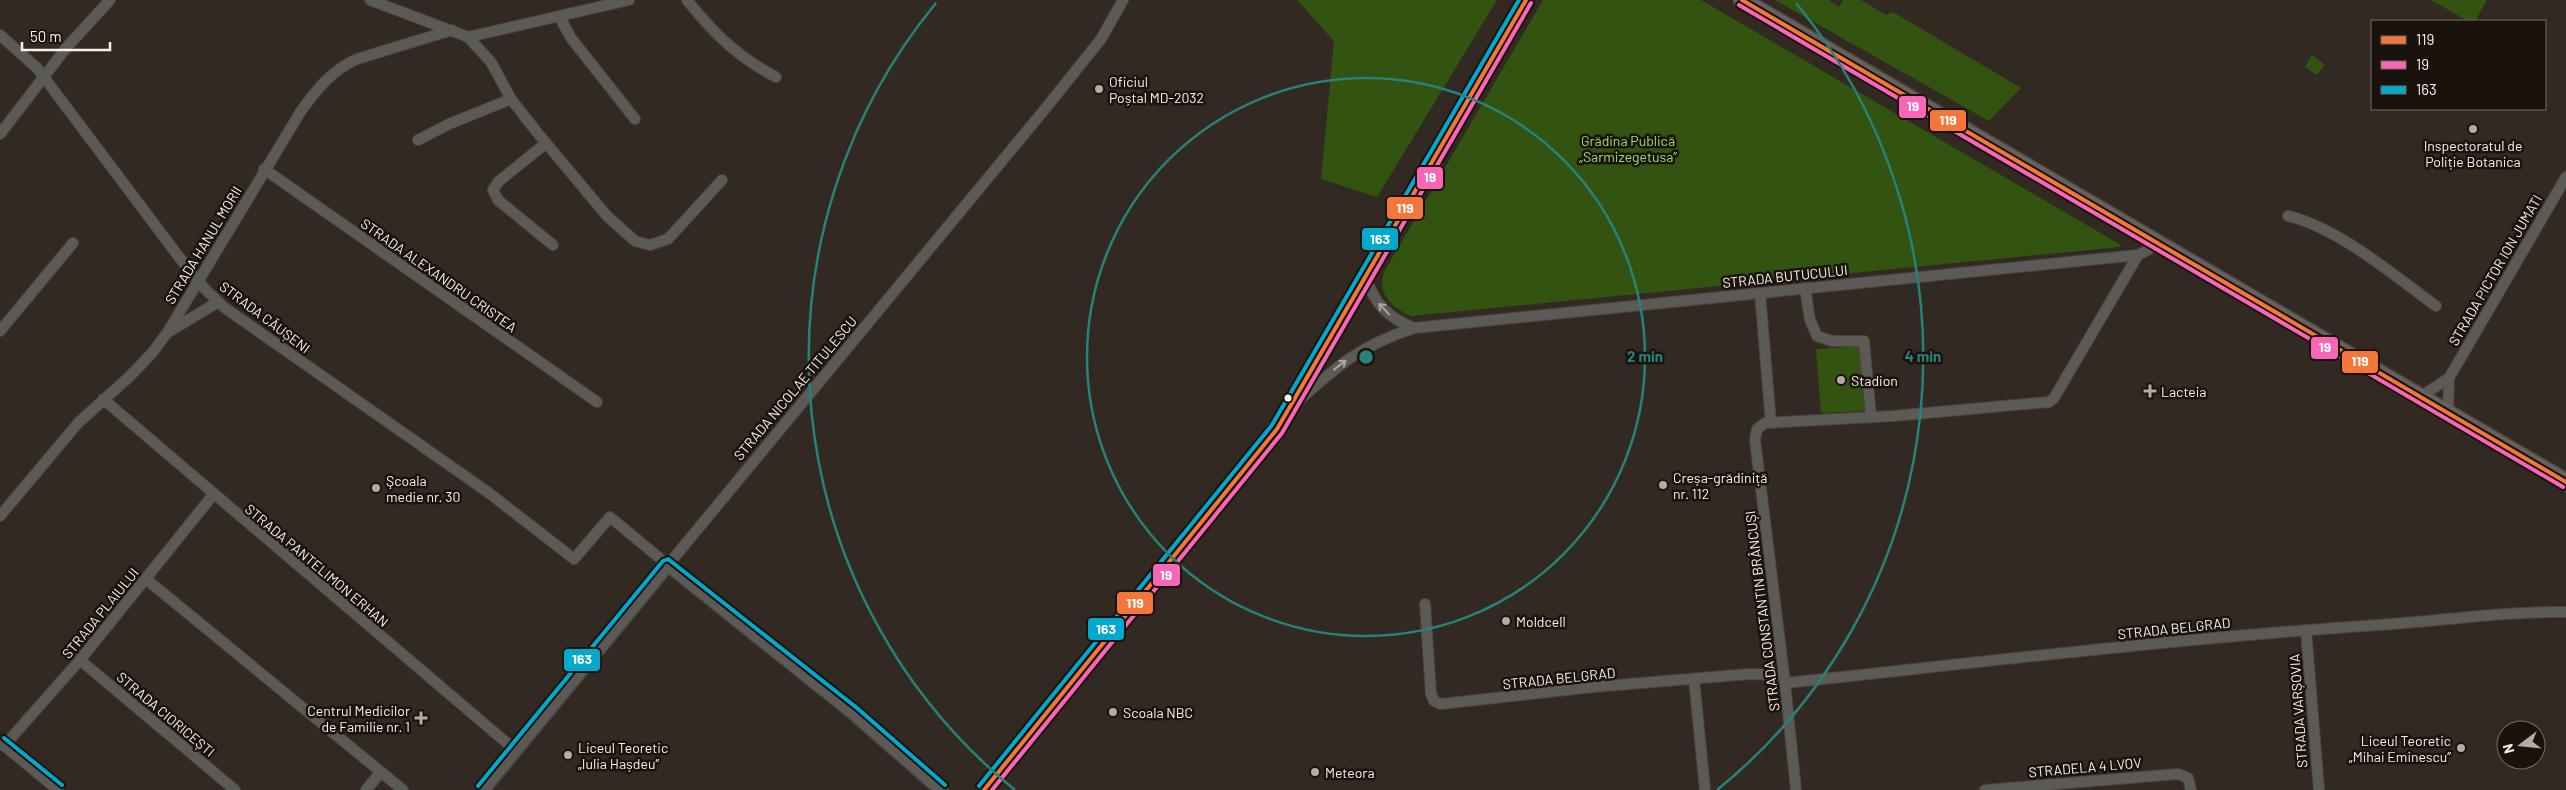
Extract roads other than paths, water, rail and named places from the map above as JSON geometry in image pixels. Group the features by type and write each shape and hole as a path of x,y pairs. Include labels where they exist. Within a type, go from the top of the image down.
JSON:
{"main road":[{"path":"984,790 1268,442 1290,409 1526,0"},
{"path":"1742,0 2566,482"}],"street":[{"path":"0,134 87,23 110,0"},
{"path":"370,0 468,37 491,62 511,99 546,143 607,216 634,241 643,245 657,244 668,239 722,180"},
{"path":"468,37 630,0"},
{"path":"687,0 722,40 751,64 776,77"},
{"name":"STRADA NICOLAE TITULESCU","path":"483,790 1045,109 1101,39 1123,0"},
{"path":"559,16 571,38 635,119"},
{"name":"STRADA HANUL MORII","path":"0,516 78,423 152,353 167,333 264,169 301,111 330,76 357,59 452,30"},
{"name":"STRADA CĂUȘENI","path":"0,34 23,54 44,78 198,281 218,302 489,493 574,559 610,516 668,566"},
{"path":"418,140 449,124 511,99"},
{"path":"546,143 498,182 493,190 498,200 553,245"},
{"name":"STRADA ALEXANDRU CRISTEA","path":"264,169 597,402"},
{"name":"STRADA PICTOR ION JUMATI","path":"2420,397 2449,378 2566,177"},
{"path":"2288,216 2306,221 2338,239 2436,306"},
{"path":"1760,293 1771,423 1871,417 2049,402 2054,398 2138,255 2148,250 2154,242"},
{"path":"0,331 73,243"},
{"name":"STRADA BUTUCULUI","path":"1290,409 1335,369 1361,350 1414,328 2138,255"},
{"path":"1366,278 1372,295 1383,310 1397,321 1414,328"},
{"path":"1806,288 1810,320 1817,336 1832,341 1864,340 1871,417"},
{"path":"167,333 218,302"},
{"name":"STRADA PICTOR ION JUMATI","path":"2448,414 2449,378"},
{"name":"STRADA PANTELIMON ERHAN","path":"103,399 213,495 515,750"},
{"name":"STRADA CONSTANTIN BRÂNCUȘI","path":"1771,423 1765,423 1757,429 1754,440 1785,679 1796,790"},
{"name":"STRADA PLAIULUI","path":"2,744 80,660 213,495"},
{"path":"668,566 853,713 941,790"},
{"path":"146,579 403,790"},
{"name":"STRADA BELGRAD","path":"1425,604 1431,694 1438,703 1593,687 1749,674 1785,679 2246,634 2499,613 2566,612"},
{"name":"STRADA VARȘOVIA","path":"2306,630 2319,790"},
{"name":"STRADA CIORICEȘTI","path":"80,660 235,790"},
{"path":"1694,679 1705,790"},
{"path":"2,744 58,790"},
{"path":"366,790 381,772"},
{"name":"STRADELA 4 LVOV","path":"1984,790 2056,787 2178,774 2188,778 2191,790"}],"place":[{"name":"Oficiul Poștal MD-2032","path":"1099,89"},
{"name":"Inspectoratul de Poliție Botanica","path":"2473,129"},
{"name":"Stadion","path":"1841,380"},
{"name":"Lacteia","path":"2150,391"},
{"name":"Creșa-grădiniță nr. 112","path":"1663,485"},
{"name":"Şcoala medie nr. 30","path":"376,488"},
{"name":"Moldcell","path":"1506,621"},
{"name":"Scoala NBC","path":"1113,712"},
{"name":"Centrul Medicilor de Familie nr. 1","path":"421,718"},
{"name":"Liceul Teoretic „Mihai Eminescu”","path":"2461,748"},
{"name":"Liceul Teoretic „Iulia Hașdeu”","path":"568,755"},
{"name":"Meteora","path":"1315,772"}],"park label":[{"name":"Grădina Publică „Sarmizegetusa”","path":"1628,148"}]}
